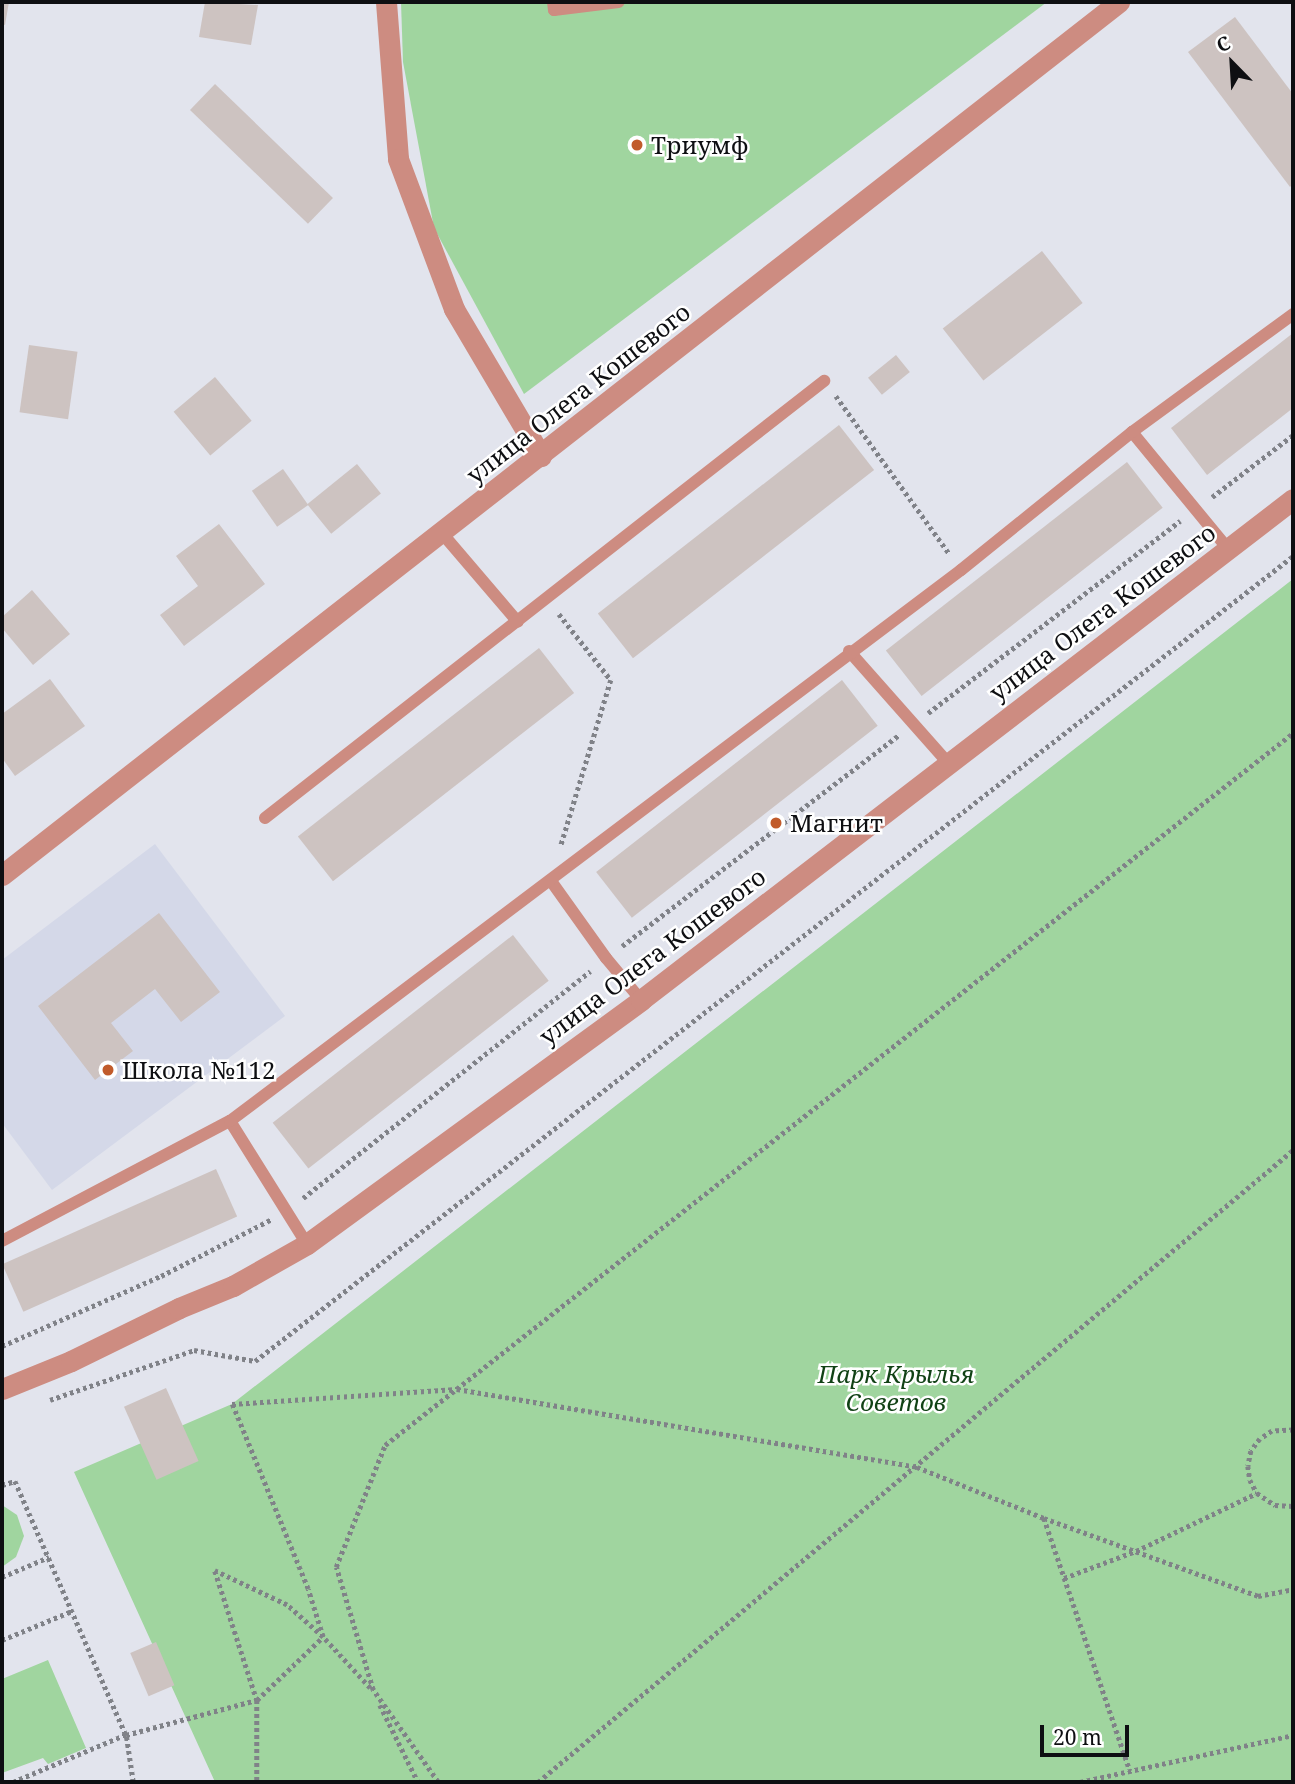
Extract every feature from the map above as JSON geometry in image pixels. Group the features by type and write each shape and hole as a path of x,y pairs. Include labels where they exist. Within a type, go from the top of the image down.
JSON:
{"street":[{"path":"387,2 398,159 454,309 541,456"},
{"name":"улица Олега Кошевого","path":"2,875 1119,2"},
{"name":"улица Олега Кошевого","path":"2,1390 233,1286 307,1244 641,1000 1293,499"}],"lane":[{"path":"553,2 554,10 619,2"},
{"path":"2,1241 230,1121 551,881 849,651 961,570 1132,432 1293,314"},
{"path":"265,818 824,381"},
{"path":"1132,432 1194,511 1228,549"},
{"path":"441,532 518,622"},
{"path":"849,651 947,763"},
{"path":"551,881 606,958 641,1000"},
{"path":"230,1121 307,1244"}],"path":[{"path":"824,381 961,570"},
{"path":"2,1346 161,1276 286,1212 606,958 1293,435"},
{"path":"40,1404 194,1350 255,1361 1293,556"},
{"path":"548,599 611,680 551,881"},
{"path":"418,1782 373,1690 336,1567 385,1446 1293,733"},
{"path":"538,1782 1293,1150"},
{"path":"323,1637 308,1589 232,1404 457,1389 917,1467 1044,1518 1258,1596 1293,1589"},
{"path":"1293,1430 1272,1432 1259,1439 1251,1451 1248,1466 1250,1480 1257,1493 1275,1505 1293,1506"},
{"path":"2,1485 15,1480 49,1557 126,1735 133,1782"},
{"path":"1065,1578 1136,1551 1257,1493"},
{"path":"1044,1518 1130,1771"},
{"path":"2,1577 49,1557"},
{"path":"257,1782 257,1700 215,1570 287,1605 323,1637 373,1690 439,1782"},
{"path":"2,1640 72,1611"},
{"path":"14,1782 126,1735 257,1700 323,1637"},
{"path":"1080,1782 1293,1735"}],"shaded area":[{"name":"Школа №112","path":"155,844 285,1016 52,1190 2,1123 2,960"}],"green space":[{"name":"Триумф","path":"401,2 1047,2 524,394 434,228 403,62"},
{"name":"Парк Крылья Советов","path":"1293,579 1293,1782 215,1782 74,1472 232,1404"},
{"path":"2,1505 17,1515 24,1536 16,1557 2,1567"},
{"path":"48,1660 86,1748 48,1764 43,1758 2,1773 2,1679"}],"building":[{"path":"2,2 9,2 5,25 2,24"},
{"path":"205,2 258,5 251,45 199,37"},
{"path":"1235,17 1293,94 1293,184 1290,187 1188,52"},
{"path":"215,84 333,198 308,224 190,110"},
{"path":"1042,251 1083,303 983,381 943,329"},
{"path":"1293,333 1293,408 1207,475 1171,428"},
{"path":"29,345 78,352 68,419 20,412"},
{"path":"896,355 910,372 882,395 868,378"},
{"path":"215,377 252,421 210,455 174,412"},
{"path":"839,425 874,470 633,658 598,613"},
{"path":"1127,462 1163,508 922,696 886,650"},
{"path":"357,464 381,494 331,534 307,504"},
{"path":"283,469 308,505 277,527 252,491"},
{"path":"219,524 265,584 184,646 160,615 198,586 176,556"},
{"path":"32,590 70,634 33,665 2,628 2,617"},
{"path":"539,648 574,693 333,881 298,836"},
{"path":"50,679 85,726 15,776 2,758 2,714"},
{"path":"842,680 878,726 632,918 596,872"},
{"path":"159,913 220,992 181,1022 155,989 111,1023 133,1051 95,1080 38,1006"},
{"path":"513,935 549,981 308,1168 273,1123"},
{"path":"216,1169 237,1217 23,1312 2,1264"},
{"path":"166,1388 199,1461 157,1480 124,1407"},
{"path":"156,1642 174,1685 149,1696 130,1653"}],"place":[{"name":"Триумф","path":"637,145"},
{"name":"Магнит","path":"776,823"},
{"name":"Школа №112","path":"108,1070"}]}
